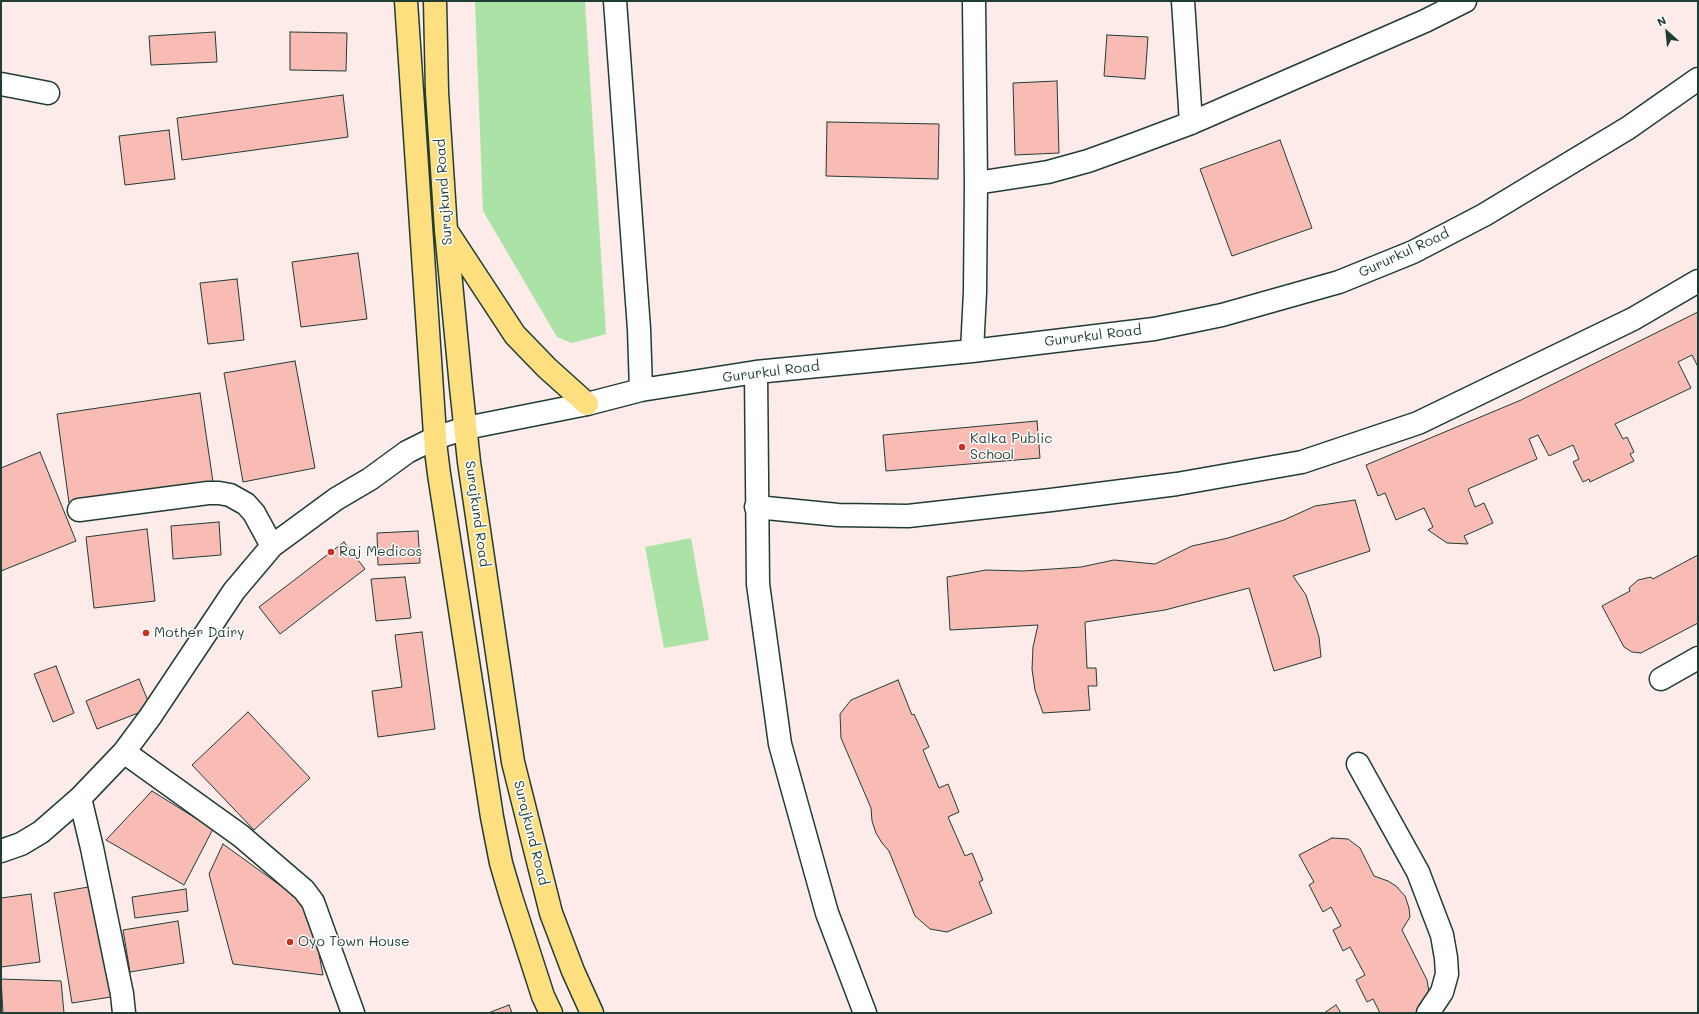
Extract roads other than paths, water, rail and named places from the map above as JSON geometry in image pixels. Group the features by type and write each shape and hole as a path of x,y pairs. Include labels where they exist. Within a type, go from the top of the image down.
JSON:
{"main road":[{"name":"Surajkund Road","path":"406,1 435,438 439,474 493,824 501,863 543,996 551,1013"},
{"name":"Surajkund Road","path":"435,1 437,92 446,230 469,462 513,762 551,913 573,971 592,1013"},
{"path":"446,230 515,335 547,368 588,404"}],"street":[{"path":"615,1 639,329 641,390"},
{"path":"972,350 975,292 976,183 974,1"},
{"path":"1183,1 1191,123"},
{"path":"976,183 1048,172 1088,161 1191,123 1425,22 1465,1"},
{"name":"Gururkul Road","path":"1,851 21,844 41,832 80,798 124,752 150,717 234,591 272,546 336,499 370,479 407,452 435,438 466,428 588,404 641,390 756,372 972,350 1154,329 1222,315 1339,282 1413,252 1484,215 1628,128 1698,79"},
{"path":"1,84 48,94"},
{"path":"756,507 838,515 908,516 1177,484 1302,462 1418,423 1633,319 1698,281"},
{"path":"756,372 756,507 758,584 780,744 827,913 865,1013"},
{"path":"79,510 208,493 230,495 246,504 254,512 272,546"},
{"path":"1661,679 1698,658"},
{"path":"124,752 241,836 304,890 312,902 353,1013"},
{"path":"1358,764 1418,872 1442,935 1447,974 1442,992 1428,1013"},
{"path":"80,798 94,856 122,994 124,1013"}],"place":[{"name":"Kalka Public School","path":"962,447"},
{"name":"Raj Medicos","path":"331,552"},
{"name":"Mother Dairy","path":"146,633"},
{"name":"Oyo Town House","path":"290,942"}]}
